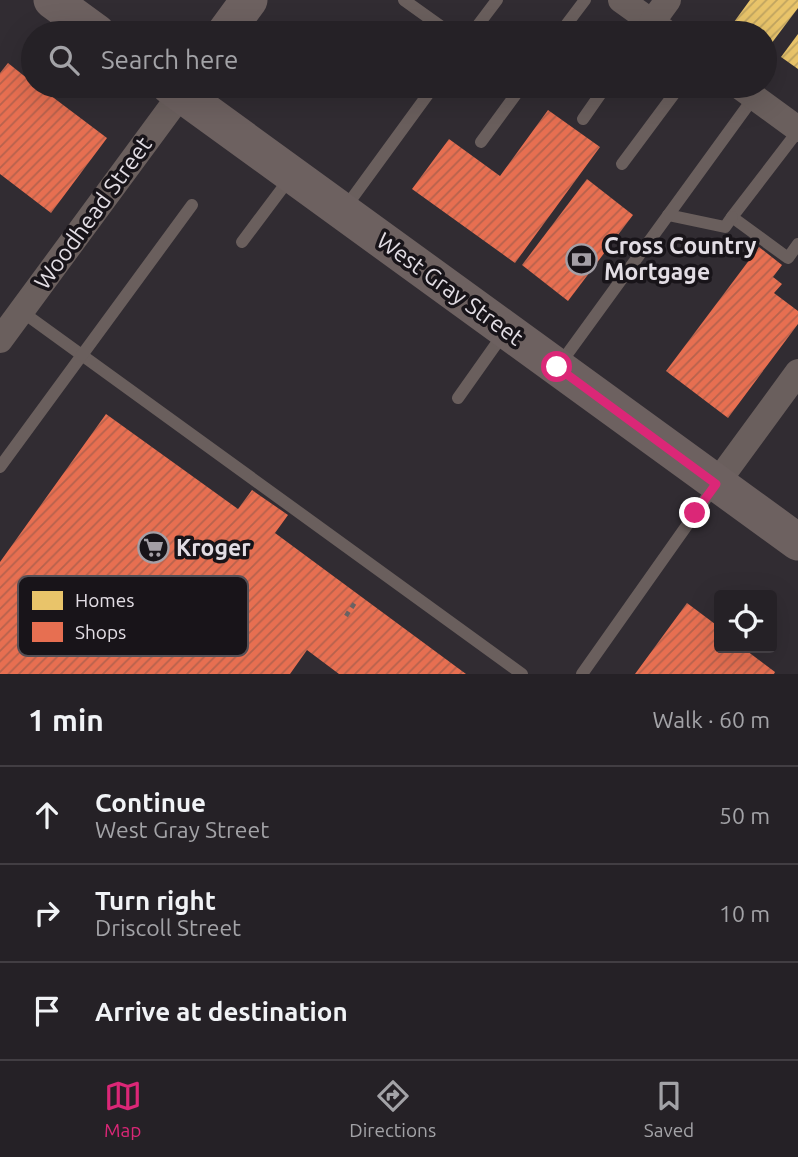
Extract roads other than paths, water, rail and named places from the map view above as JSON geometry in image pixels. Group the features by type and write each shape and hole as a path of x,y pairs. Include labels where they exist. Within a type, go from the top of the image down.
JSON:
{"main road":[{"path":"234,21 249,0"},
{"path":"56,1 82,21"},
{"name":"West Gray Street","path":"192,98 292,175 798,542"}],"street":[{"path":"621,0 644,21"},
{"path":"658,21 668,0"},
{"name":"Woodhead Street","path":"0,340 172,98"},
{"path":"756,98 798,130"},
{"path":"716,484 798,372"}],"lane":[{"path":"404,0 433,21"},
{"path":"570,21 585,0"},
{"path":"480,21 492,2"},
{"path":"343,211 425,98"},
{"path":"481,142 513,98"},
{"path":"583,119 598,98"},
{"path":"622,164 671,98"},
{"path":"557,367 668,215 743,98"},
{"path":"668,215 725,227 798,130"},
{"path":"242,242 292,175"},
{"path":"0,467 191,205"},
{"path":"732,217 788,258 798,244"},
{"path":"21,311 522,674"},
{"path":"458,398 506,330"},
{"path":"582,674 716,484"}],"place":[{"name":"Cross Country Mortgage","path":"581,259"},
{"name":"Kroger","path":"153,548"}]}
